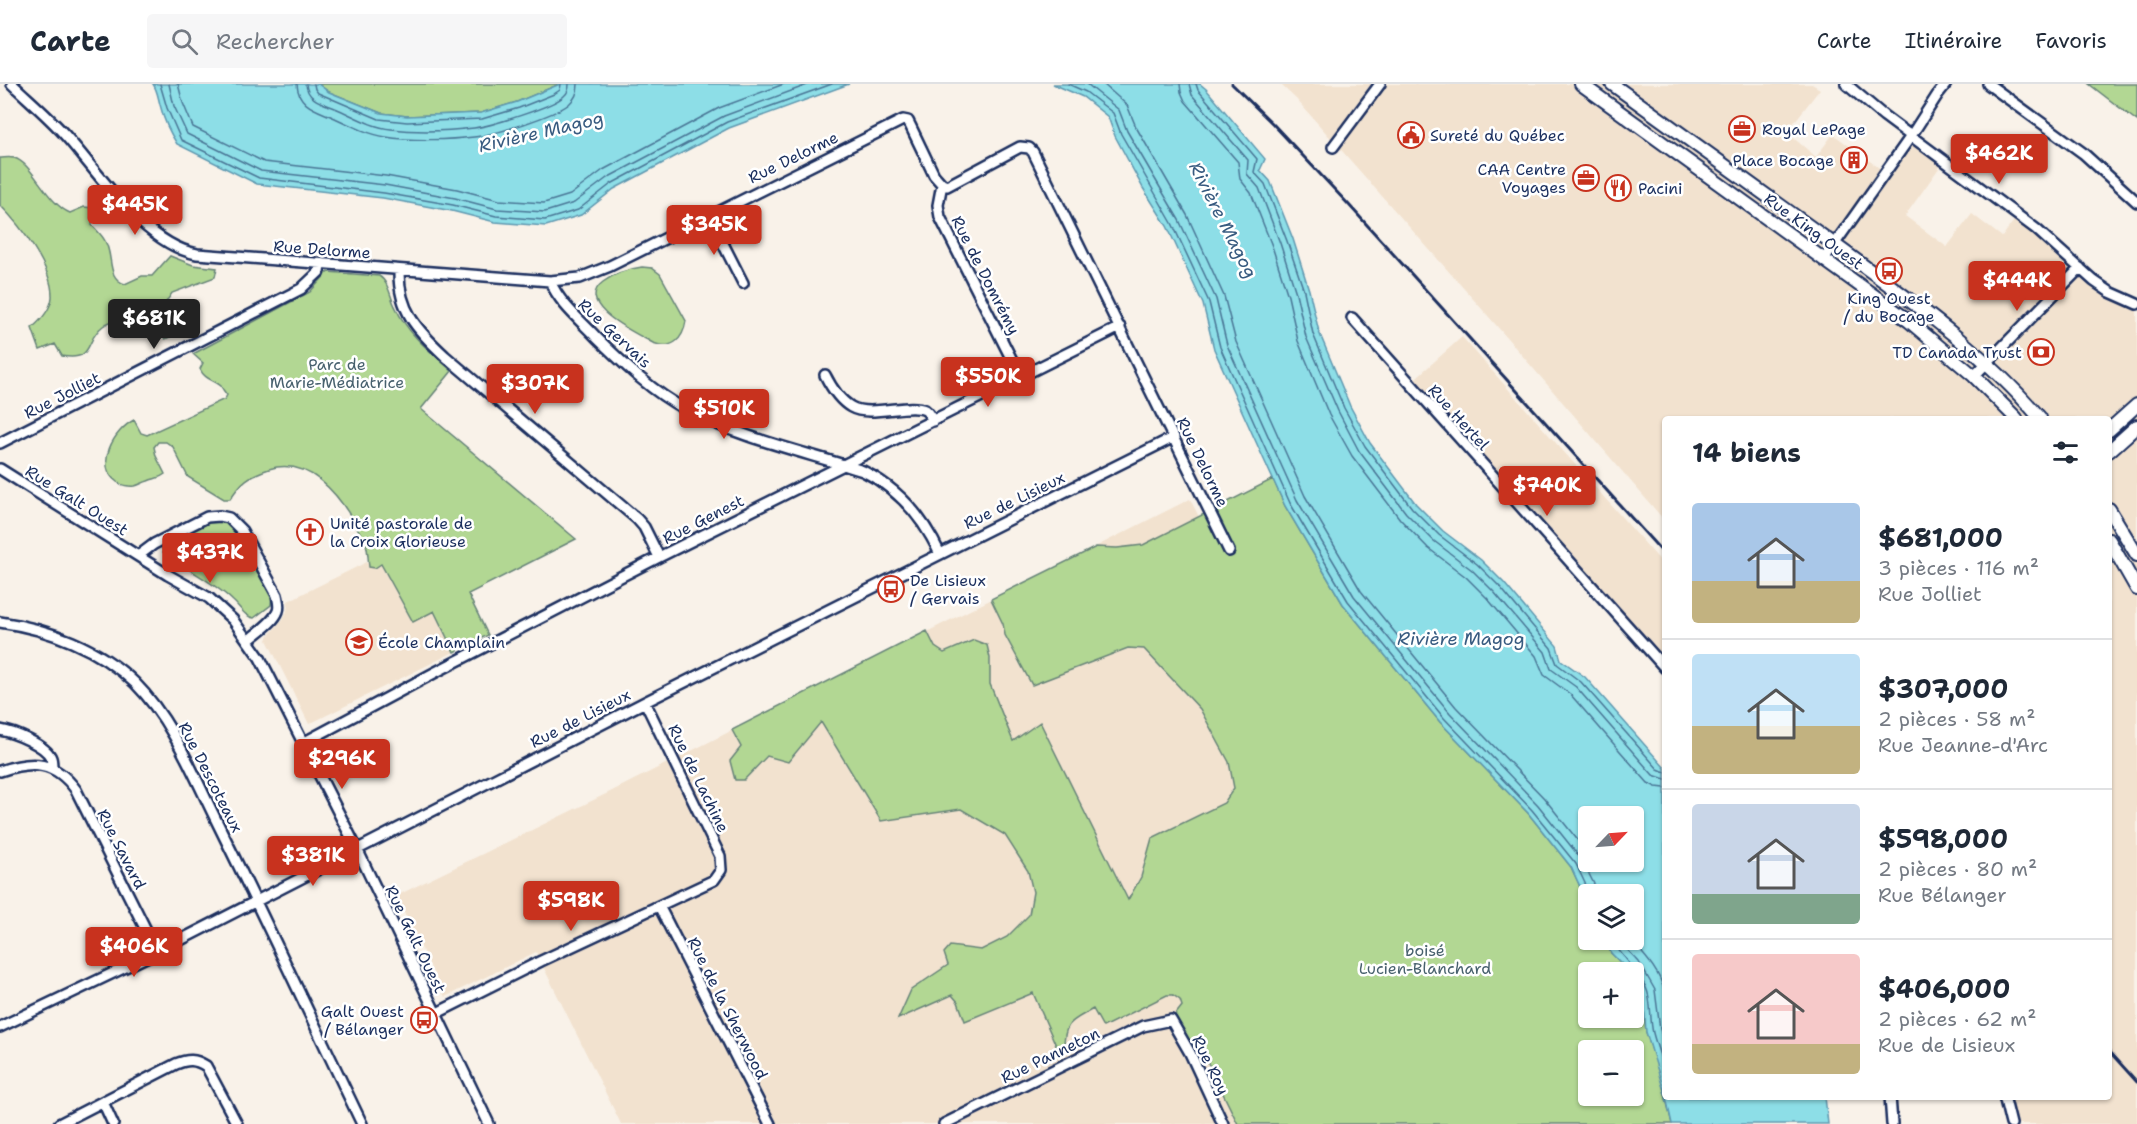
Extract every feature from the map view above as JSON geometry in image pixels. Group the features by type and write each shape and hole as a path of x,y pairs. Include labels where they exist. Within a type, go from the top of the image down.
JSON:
{"main road":[{"name":"Rue King Ouest","path":"1581,84 1910,321 1974,376 2014,416"},
{"name":"Rue King Ouest","path":"1612,84 1913,302 1964,343 2038,416"},
{"path":"2112,427 2137,405"},
{"path":"2112,448 2137,426"},
{"path":"2112,514 2137,555"},
{"path":"2112,545 2137,589"}],"street":[{"name":"Rue Delorme","path":"12,84 65,135 139,221 170,245 196,254 550,281 568,280 593,273 903,120 908,121 934,175 947,186 1020,147 1029,148 1120,327 1229,551"},
{"path":"1333,147 1380,84"},
{"path":"1846,84 1860,98 2018,215 2109,292 2137,304"},
{"path":"1824,259 1946,84"},
{"path":"1988,84 2083,153 2137,202"},
{"name":"Rue de Domrémy","path":"942,184 938,205 940,218 1020,376"},
{"path":"709,216 743,283"},
{"name":"Rue Jolliet","path":"0,443 301,289 319,272 321,264"},
{"path":"1974,376 2080,268"},
{"path":"399,270 400,294 411,319 423,335 637,519 644,527 660,557"},
{"name":"Rue Gervais","path":"550,281 564,305 628,368 667,398 686,409 727,426 877,478 903,498 921,520 940,554"},
{"name":"Rue Hertel","path":"1352,318 1662,665"},
{"name":"Rue Genest","path":"303,743 660,557 1120,327"},
{"path":"825,375 832,388 852,408 862,411 920,409 929,414 933,421"},
{"name":"Rue de Lisieux","path":"0,1027 157,952 645,702 1174,437"},
{"name":"Rue Galt Ouest","path":"0,469 208,598 233,620 249,640 357,849 489,1124"},
{"name":"Rue Galt Ouest","path":"138,556 154,544 207,517 230,518 242,531 277,595 279,604 278,611 272,619 249,640"},
{"name":"Rue Descoteaux","path":"0,622 42,630 101,657 134,683 166,723 256,902 362,1124"},
{"name":"Rue de Lachine","path":"645,702 720,856 721,870 714,880 659,906"},
{"name":"Rue Savard","path":"0,730 15,734 40,746 51,758 52,768 62,773 76,790 157,952"},
{"path":"0,771 24,764 52,768"},
{"path":"435,1014 659,906"},
{"name":"Rue de la Sherwood","path":"659,906 770,1124"},
{"name":"Rue Panneton","path":"944,1124 1143,1026 1171,1020"},
{"name":"Rue Roy","path":"1171,1020 1190,1053 1222,1124"},
{"path":"59,1124 182,1061 197,1060 211,1073 237,1124"},
{"path":"1890,1100 1892,1124"},
{"path":"2005,1100 2011,1124"},
{"path":"103,1102 113,1124"}],"shaded area":[{"path":"1280,84 1812,84 1820,89 1792,125 1790,135 1816,157 1833,134 1886,173 1911,136 1944,161 1905,216 1947,247 1972,214 2002,237 2018,215 2094,281 2137,304 2137,1124 2011,1124 2005,1100 2112,1100 2112,416 1662,416 1662,518 1296,99"},
{"path":"1462,337 1662,563 1662,665 1409,384"},
{"path":"1190,499 1341,798 1268,1124 621,1124 536,952 445,997 396,896 612,791"},
{"name":"École Champlain","path":"377,557 413,621 434,611 454,652 309,724 267,640 269,635 283,619 288,601"}],"green space":[{"path":"318,84 560,84 517,102 481,113 407,116 381,113 329,92"},
{"path":"2089,84 2137,84 2137,121"},
{"path":"0,158 21,161 54,201 70,213 84,207 94,208 92,225 108,247 113,272 119,281 125,284 142,276 152,276 170,256 193,265 217,268 215,277 172,293 166,302 179,333 165,339 149,313 120,318 103,326 80,356 62,356 55,344 40,350 32,328 50,306 51,286 34,248 0,205"},
{"path":"642,267 652,268 660,274 686,321 676,342 666,345 653,343 610,317 601,309 596,300 596,291 603,282 621,272"},
{"name":"Parc de Marie-Médiatrice","path":"328,272 379,276 382,279 407,327 452,371 421,409 576,539 468,594 488,635 454,652 434,611 413,622 381,564 375,568 369,567 366,544 348,512 331,490 309,473 296,468 269,469 242,483 230,499 224,499 188,477 173,447 166,442 158,442 154,447 165,474 159,478 135,486 125,486 110,475 107,467 109,448 120,432 134,420 141,433 147,435 225,399 227,395 221,386 204,375 200,369 203,363 193,354 310,292"},
{"name":"boisé Lucien-Blanchard","path":"1273,479 1285,506 1343,604 1440,722 1528,813 1571,867 1579,884 1578,950 1610,950 1620,962 1578,962 1578,1028 1644,1028 1644,1007 1646,1032 1662,1081 1662,1100 1666,1100 1672,1124 1238,1124 1205,1057 1171,1020 1182,1006 1180,1000 1173,995 1167,995 1103,1027 1093,1009 1071,1023 1064,1038 1064,1047 1058,1050 1033,993 965,1021 958,1002 952,995 898,1019 911,990 948,965 944,953 950,946 981,950 1007,937 1029,915 1033,892 1028,871 1005,835 961,809 881,821 821,722 788,762 767,756 744,780 735,780 730,761 741,747 732,730 927,631 935,647 944,653 974,640 987,645 990,658 990,684 1013,741 1040,722 1128,900 1141,877 1152,838 1224,803 1234,788 1229,762 1200,709 1144,649 1128,648 1032,685 1005,635 1003,624 991,599 1096,547 1117,548 1143,545"},
{"path":"224,520 236,528 272,595 271,605 254,618 245,614 217,587 163,552 162,548 166,543 207,521"}],"water":[{"name":"Rivière Magog","path":"153,84 318,84 329,92 381,113 407,116 481,113 517,102 560,84 849,84 729,128 614,189 581,215 546,226 495,222 383,198 257,184 177,144 162,113"},
{"name":"Rivière Magog","path":"1053,84 1200,84 1206,89 1265,159 1260,170 1270,181 1293,239 1319,332 1350,406 1370,443 1416,504 1443,531 1481,560 1504,583 1557,646 1561,660 1585,677 1662,765 1662,1084 1646,1032 1644,962 1620,962 1610,950 1644,950 1644,884 1579,884 1571,867 1528,813 1440,722 1343,604 1285,506 1214,349 1203,304 1167,226 1115,136 1108,117 1083,97"},
{"path":"1667,1100 1825,1100 1828,1124 1672,1124"}],"railway":[{"path":"1232,84 1349,205 1662,552"},
{"path":"2112,1054 2137,1082"}],"place":[{"name":"Royal LePage","path":"1742,129"},
{"name":"Sureté du Québec","path":"1411,135"},
{"name":"Place Bocage","path":"1854,160"},
{"name":"CAA Centre Voyages","path":"1586,178"},
{"name":"Pacini","path":"1618,188"},
{"name":"King Ouest / du Bocage","path":"1889,271"},
{"name":"TD Canada Trust","path":"2041,352"},
{"name":"Unité pastorale de la Croix Glorieuse","path":"310,532"},
{"name":"De Lisieux / Gervais","path":"891,589"},
{"name":"École Champlain","path":"359,642"},
{"name":"Galt Ouest / Bélanger","path":"424,1020"}]}
